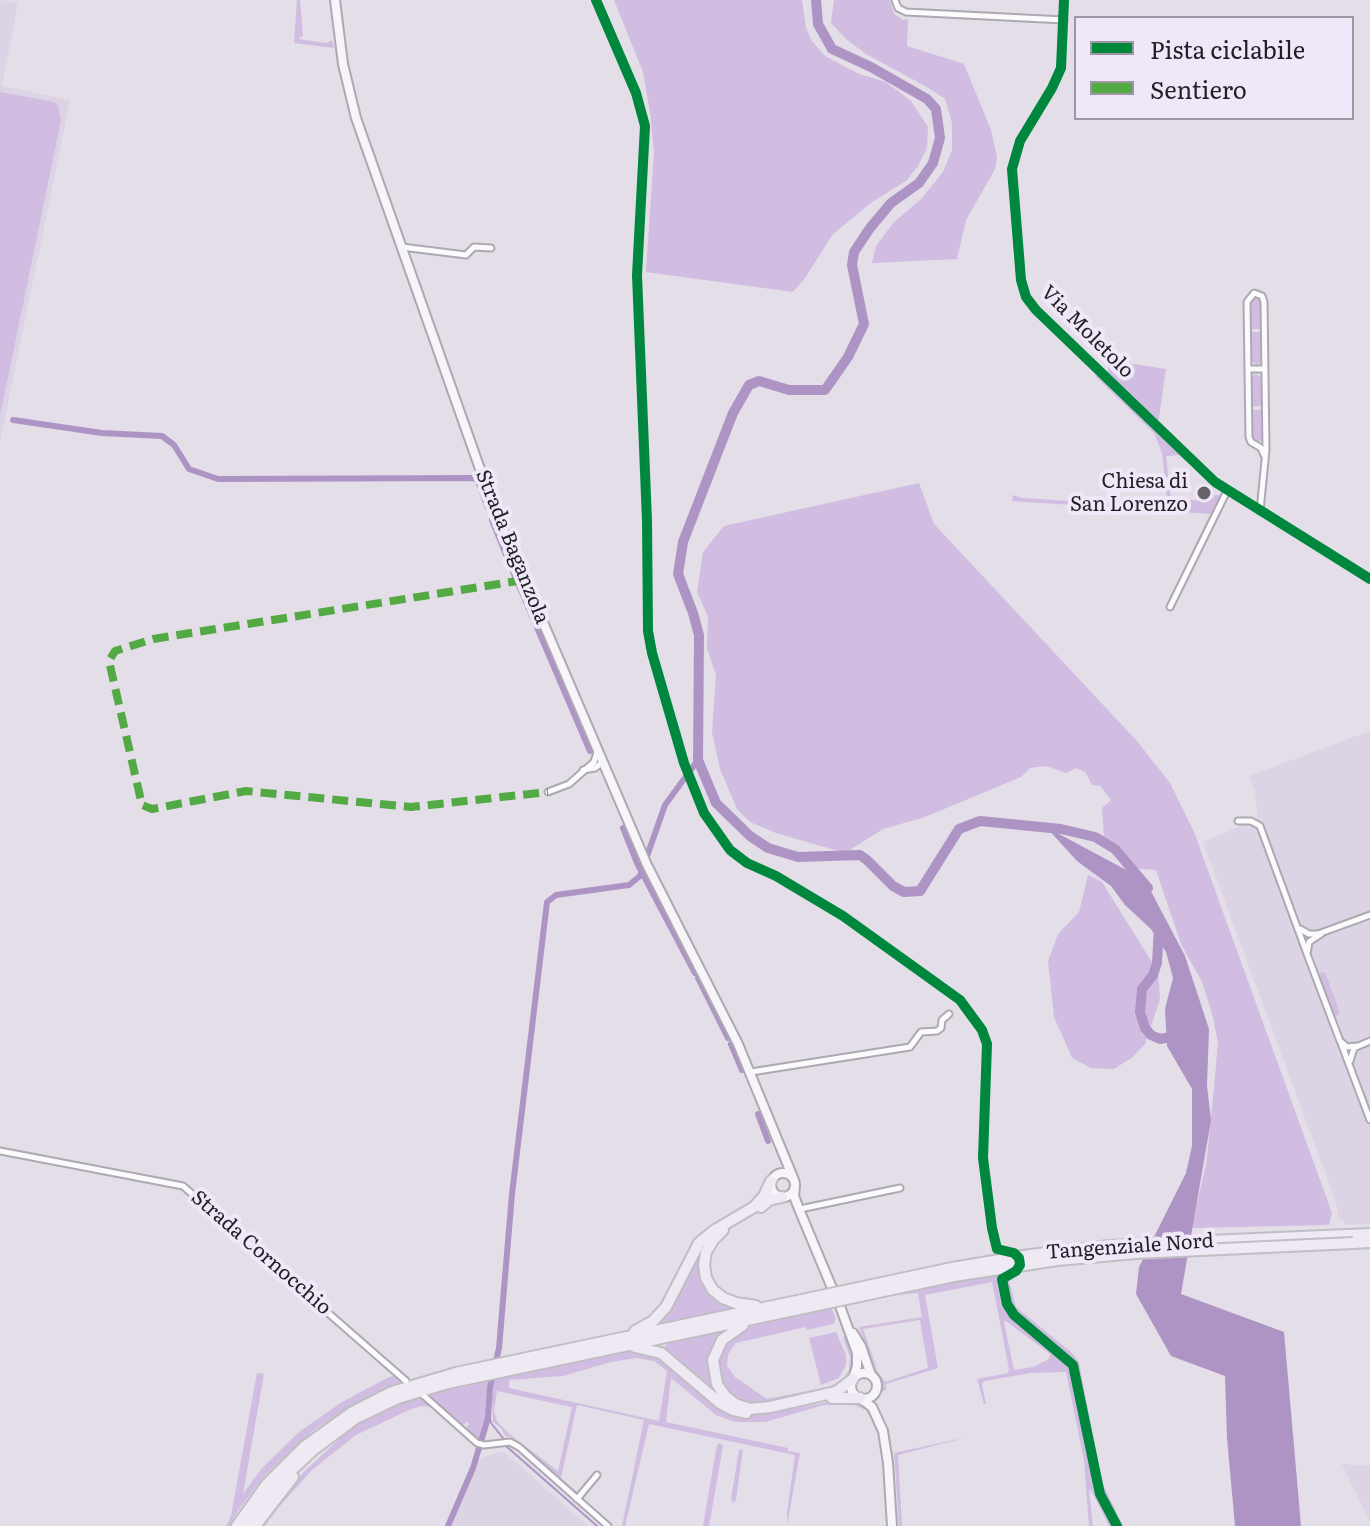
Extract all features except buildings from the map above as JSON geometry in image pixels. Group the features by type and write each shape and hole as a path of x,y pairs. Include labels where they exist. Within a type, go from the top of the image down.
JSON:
{"highway":[{"path":"526,1362 631,1333 653,1321 672,1299 699,1243 719,1227 754,1207 764,1196 772,1179"},
{"path":"782,1197 767,1201 716,1236 705,1255 705,1273 716,1293 736,1303 757,1306 793,1299 814,1300"},
{"path":"1353,1239 1370,1234"},
{"path":"1353,1239 1370,1242"},
{"name":"Tangenziale Nord","path":"814,1300 952,1268 1056,1252 1135,1244 1353,1239"},
{"path":"563,1351 814,1300"},
{"path":"814,1300 787,1315 743,1325 723,1338 713,1366 716,1381 735,1404 758,1409 836,1392 853,1379"},
{"path":"598,1351 802,1308"},
{"path":"237,1526 256,1497 283,1466 341,1419 392,1392 526,1362 637,1347 658,1352 720,1403 737,1412 762,1412 838,1397 860,1398"},
{"path":"247,1526 266,1497 290,1470 346,1425 404,1396 463,1376"},
{"path":"255,1526 303,1465 346,1425"}],"main road":[{"name":"Strada Baganzola","path":"335,0 349,94 492,503 646,863 728,1023 750,1073 794,1183 794,1196 832,1288"},
{"path":"780,1149 772,1179 773,1192 799,1209"},
{"path":"772,1179 785,1173 794,1183 790,1195 782,1197"},
{"path":"840,1306 876,1382 875,1398 882,1415 888,1463 892,1526"},
{"path":"851,1329 858,1358 852,1390 872,1407 883,1431"},
{"path":"853,1379 859,1374 872,1376"},
{"path":"860,1398 871,1397 876,1391"}],"street":[{"path":"895,0 898,8 906,12 1064,20"},
{"name":"Via Moletolo","path":"1064,0 1060,71 1023,136 1013,163 1012,195 1023,291 1036,310 1207,475 1227,491 1370,579"},
{"path":"401,247 466,255 474,247 491,248"},
{"path":"1260,511 1264,455 1265,437 1264,300 1256,293 1247,302 1249,438 1264,455"},
{"path":"1248,369 1265,369"},
{"path":"1256,446 1262,444 1265,437"},
{"path":"1170,607 1227,491"},
{"path":"591,766 597,748"},
{"path":"548,792 569,784 582,771 603,762"},
{"path":"591,766 609,775"},
{"path":"1238,821 1251,821 1260,826 1370,1120"},
{"path":"1307,954 1309,942 1321,934 1370,915"},
{"path":"1296,923 1308,934 1321,934"},
{"path":"750,1073 910,1047 921,1032 941,1028 942,1020 949,1014"},
{"path":"1339,1039 1347,1047 1370,1041"},
{"path":"1351,1070 1350,1055 1357,1046"},
{"name":"Strada Cornocchio","path":"0,1151 183,1186 406,1381"},
{"path":"799,1209 900,1188"},
{"path":"423,1395 481,1444 510,1442 519,1447 608,1526"},
{"path":"577,1499 597,1475"}],"shaded area":[{"path":"0,0 18,3 2,86 70,100 0,442"},
{"path":"297,0 300,0 303,36 298,39 326,43 332,40 334,48 294,43"},
{"path":"614,0 802,0 806,28 825,56 859,74 886,82 911,101 928,127 927,148 918,166 906,181 872,202 833,234 793,292 646,272 654,152 650,112 643,72"},
{"path":"834,0 890,0 894,14 903,20 908,19 907,46 964,64 991,130 997,157 995,169 966,220 957,259 872,263 876,246 894,222 921,199 943,172 952,150 952,123 945,99 866,54 846,39 831,23"},
{"path":"0,92 54,102 61,120 0,416"},
{"path":"1255,296 1262,301 1260,329 1252,329 1250,301"},
{"path":"1252,332 1260,332 1262,359 1258,365 1251,361"},
{"path":"1108,360 1166,369 1158,425 1108,377"},
{"path":"1098,372 1198,470 1179,455 1166,456 1172,508 1190,509 1188,500 1206,501 1207,497 1223,495 1190,564 1187,563 1210,514 1012,501 1013,495 1168,507 1162,453 1154,433 1095,376"},
{"path":"1255,374 1262,377 1261,406 1253,406 1251,379"},
{"path":"1253,410 1261,410 1260,442 1253,441 1251,437"},
{"path":"919,483 934,524 1136,740 1170,783 1194,832 1332,1213 1329,1225 1191,1228 1206,1165 1218,1043 1213,1017 1202,982 1181,944 1156,870 1124,868 1104,839 1102,808 1111,800 1100,786 1092,785 1085,772 1076,768 1066,773 1046,766 1030,768 1021,777 925,817 883,829 845,853 776,833 750,822 737,809 720,769 712,732 716,675 707,648 708,617 697,592 703,552 724,526"},
{"path":"1370,731 1370,1224 1345,1225 1343,1220 1339,1220 1336,1202 1203,842 1258,819 1255,791 1249,776"},
{"path":"1046,827 1145,880 1185,956 1209,1029 1207,1086 1211,1120 1181,1294 1284,1332 1301,1526 1235,1526 1225,1376 1171,1356 1136,1294 1139,1267 1186,1173 1192,1146 1192,1089 1167,1046 1165,1009 1173,978 1166,952 1151,929 1125,905 1111,886 1077,861"},
{"path":"1088,875 1102,882 1158,972 1160,999 1145,1044 1133,1057 1114,1069 1091,1068 1072,1058 1054,1017 1048,961 1058,934 1079,912"},
{"path":"1325,972 1340,1013 1335,1017 1319,973"},
{"path":"706,1241 700,1270 735,1308 659,1325 696,1252"},
{"path":"1021,1270 1009,1281 1016,1307 1079,1362 1102,1482 1123,1526 1109,1526 1091,1490 1093,1526 1089,1526 1084,1460 1066,1372 1031,1373 984,1381 984,1404 977,1379 1008,1373 1009,1369 992,1282 925,1295 938,1368 886,1384 886,1390 882,1392 881,1381 859,1327 922,1317 918,1293 878,1297","holes":["920,1320 928,1368 885,1382 878,1372 863,1329","1006,1321 1050,1354 1049,1359 1033,1367 1014,1370"]},
{"path":"831,1307 836,1319 833,1324 736,1343 728,1354 727,1366 735,1377 767,1399 827,1387 842,1381 849,1370 850,1357 843,1337 846,1335 855,1363 851,1376 843,1385 756,1407 728,1396 717,1376 718,1351 742,1328"},
{"path":"723,1331 716,1342 720,1397 664,1348 668,1342"},
{"path":"836,1332 846,1355 846,1365 839,1378 821,1385 809,1338"},
{"path":"636,1350 654,1353 742,1415 840,1400 861,1403 869,1408 877,1430 866,1410 849,1403 824,1405 765,1422 735,1422 716,1415 671,1378 666,1422 800,1453 787,1526 795,1455 649,1424 625,1526 622,1526 644,1420 577,1405 561,1478 577,1492 574,1493 509,1436 506,1437 493,1422 495,1379","holes":["636,1358 654,1361 667,1371 659,1421 509,1388 509,1380 563,1376","497,1391 572,1407 558,1471 497,1421 494,1411"]},
{"path":"257,1373 264,1374 243,1494 262,1468 299,1432 342,1402 389,1377 396,1375 404,1381 345,1410 314,1430 266,1474 230,1526 226,1526 231,1516"},
{"path":"490,1380 485,1422 479,1440 465,1429 469,1424 467,1422 461,1426 425,1395"},
{"path":"421,1396 433,1407 411,1409 356,1435 312,1470 265,1526 259,1526 279,1498 351,1428"},
{"path":"968,1437 898,1455 902,1526 899,1526 894,1453"},
{"path":"720,1443 723,1446 709,1526 703,1526 717,1445"},
{"path":"743,1449 736,1500 733,1503 731,1499 739,1450"},
{"path":"497,1452 505,1453 588,1526 451,1526 479,1460"},
{"path":"1342,1464 1370,1466 1370,1522"}],"waterway":[{"path":"816,0 818,24 832,49 927,99 936,109 940,138 933,163 919,183 891,203 854,252 852,265 864,324 848,357 825,390 789,390 759,381 749,385 733,413 683,542 678,574 699,635 698,760 716,803 750,836 768,848 798,857 860,855 893,886 904,892 920,891 959,829 980,821 1061,829 1095,837 1115,849 1148,888"},
{"path":"13,420 102,433 162,436 174,445 189,469 218,479 474,478 488,508"},
{"path":"492,520 516,579"},
{"path":"518,583 590,751"},
{"path":"448,1526 473,1468 488,1418 490,1388 499,1348 512,1194 547,902 556,895 629,885 640,876 665,805 698,760"},
{"path":"623,828 637,863 695,973"},
{"path":"1159,926 1157,963 1153,975 1142,989 1140,1012 1151,1035 1160,1039 1176,1036"},
{"path":"698,978 728,1038"},
{"path":"731,1044 742,1070"},
{"path":"758,1114 768,1141"},
{"path":"489,1415 491,1423 503,1438"},
{"path":"506,1446 597,1526"}],"marked path":[{"path":"524,580 153,639 115,651 109,661 142,805 152,809 246,791 411,807 548,792"}],"cycle path":[{"path":"596,0 636,93 645,126 637,275 648,631 684,763 704,813 730,850 747,863 776,876 843,916 960,1000 982,1030 987,1044 983,1158 992,1228 997,1249 1014,1253 1020,1265 1002,1279 1007,1304 1014,1315 1073,1365 1100,1494 1117,1526"},
{"path":"1064,0 1061,68 1020,141 1012,169 1021,280 1026,297 1215,482 1370,579"}],"place":[{"name":"Chiesa di San Lorenzo","path":"1204,493"}]}
